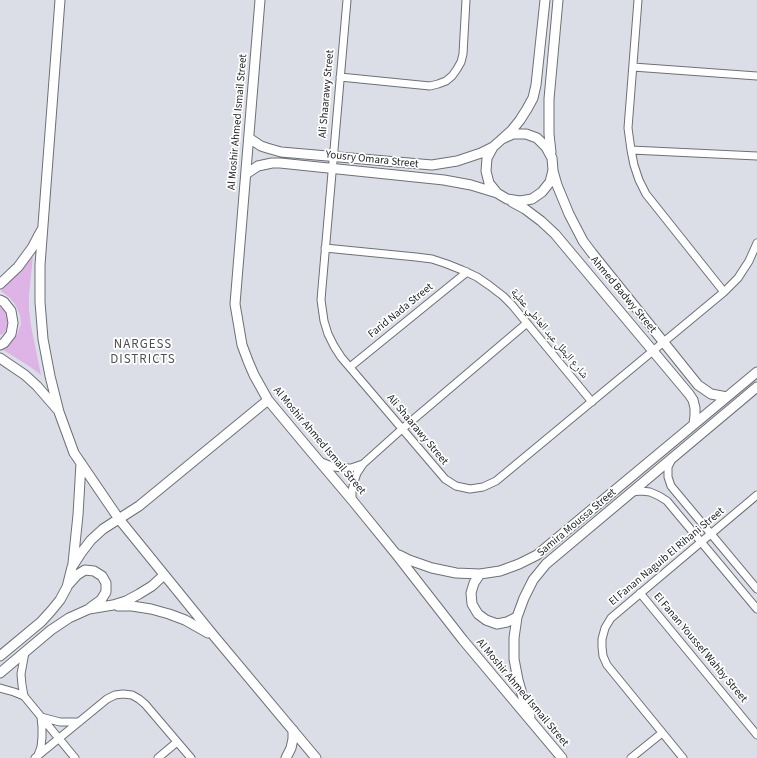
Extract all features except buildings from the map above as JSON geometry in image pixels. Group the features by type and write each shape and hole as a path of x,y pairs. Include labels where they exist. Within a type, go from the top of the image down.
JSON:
{"street":[{"name":"Al Moshir Ahmed Ismail Street","path":"260,0 235,304 246,356 254,375 268,400 396,554 463,640 562,758"},
{"name":"Ali Shaarawy Street","path":"346,0 321,300 324,321 328,334 341,357 445,479 456,486 470,489 484,487 496,482 724,292 738,278 749,261 757,243"},
{"path":"340,77 430,86 446,81 458,69 463,54 466,0"},
{"path":"545,0 536,85 533,98 520,120 512,130 493,147 487,158 486,171 489,183 497,193 507,199 520,201 532,199 542,192 550,182 553,170 549,134 549,99 558,0"},
{"path":"638,0 628,128 630,150 639,180 646,194 724,292"},
{"path":"59,1 40,265 40,302 43,339 59,412 74,453 119,519 316,758"},
{"path":"633,67 757,76"},
{"path":"502,139 513,134 526,134 537,138 546,147 552,158"},
{"name":"Yousry Omara Street","path":"249,138 261,146 274,150 432,165 457,161 493,147"},
{"path":"630,150 757,156"},
{"name":"Yousry Omara Street","path":"246,174 258,166 272,163 444,180 471,185 497,193"},
{"name":"Ahmed Badwy Street","path":"553,170 569,214 583,241 592,254 698,385 712,394 727,397"},
{"name":"Ahmed Badwy Street","path":"507,199 525,209 555,234 653,351 693,400 695,408 694,424"},
{"path":"0,284 18,267 32,248 42,228"},
{"name":"شارع البطل عبد العاطي عطية","path":"325,248 432,259 467,272 490,286 512,305 592,402"},
{"name":"Farid Nada Street","path":"350,367 467,272"},
{"path":"0,300 4,302 11,311 13,323 11,334 4,343 0,345"},
{"path":"352,500 354,482 357,473 363,464 527,323"},
{"path":"0,358 25,375 37,386 59,412"},
{"name":"Samira Moussa Street","path":"396,554 432,568 456,573 480,574 500,571 537,555 757,372"},
{"name":"Samira Moussa Street","path":"535,726 524,701 514,659 514,638 517,618 524,598 533,580 546,564 757,387"},
{"path":"72,567 91,540 103,529 139,506 268,400"},
{"path":"672,458 668,467 668,477 671,486 757,589"},
{"path":"318,461 334,467 342,468 351,468 363,464"},
{"path":"67,587 72,567 78,521 81,463"},
{"path":"632,492 650,492 667,501 757,609"},
{"name":"El Fanan Naguib El Rihani Street","path":"683,758 607,665 603,656 602,647 602,639 605,628 611,618 757,496"},
{"path":"0,656 41,622 60,600 67,587 77,575 85,570 94,571 102,576 106,583 106,592 101,600 89,609 69,618 51,630 0,673"},
{"path":"480,574 474,583 471,593 472,604 478,614 486,620 496,624 517,618"},
{"path":"89,609 126,601 152,586 164,575"},
{"name":"El Fanan Youssef Wahby Street","path":"640,593 757,735"},
{"path":"113,605 151,609 169,614 214,636"},
{"path":"25,652 21,674 24,696 75,758"},
{"path":"0,688 24,696"},
{"path":"36,757 107,699 115,695 123,694 139,699 145,704 191,758"},
{"path":"41,717 60,722 79,722"},
{"path":"36,757 41,747 41,717"},
{"path":"286,758 291,748 293,739 292,730"},
{"path":"631,758 662,732"},
{"path":"158,758 177,742"}],"shaded area":[{"path":"33,256 29,310 41,375 0,348 10,343 17,335 21,324 20,315 15,304 1,291"},
{"path":"0,306 8,315 9,322 7,329 0,335"}],"district":[{"name":"NARGESS DISTRICTS","path":"143,352"}]}
